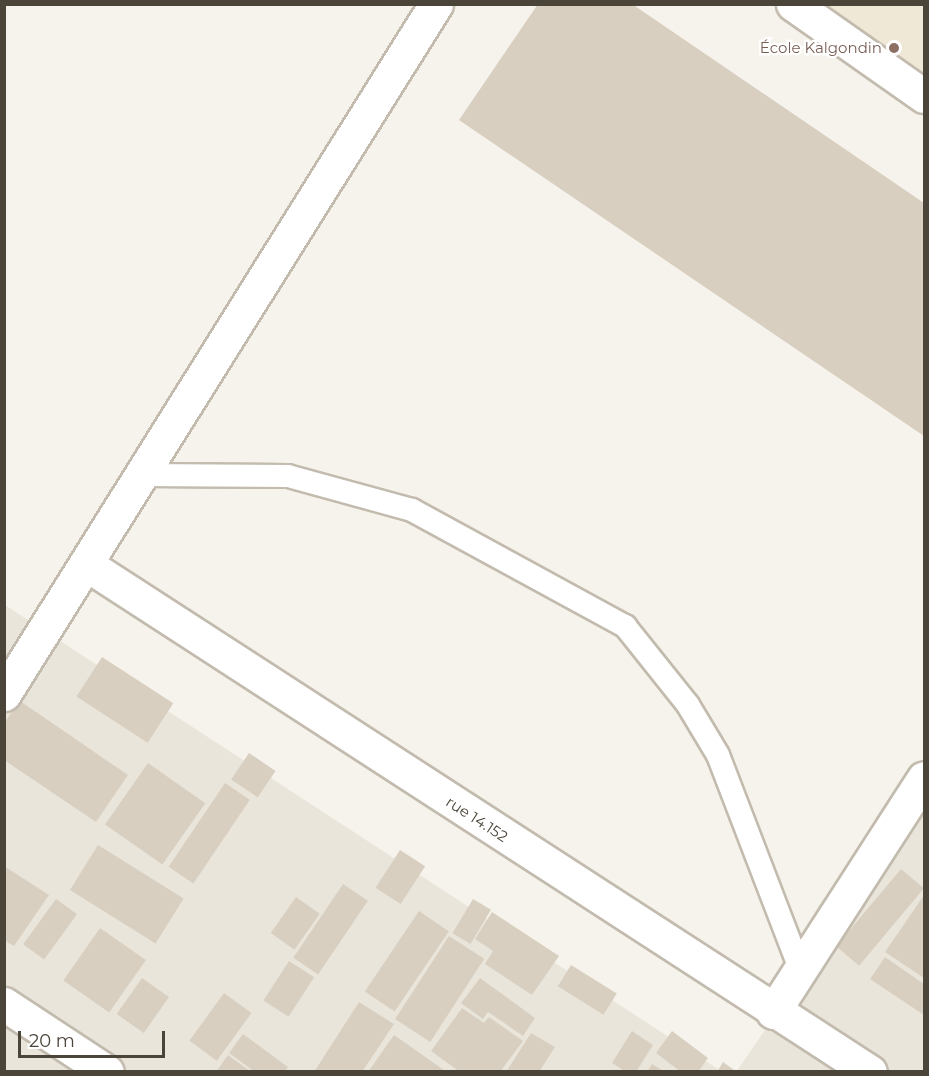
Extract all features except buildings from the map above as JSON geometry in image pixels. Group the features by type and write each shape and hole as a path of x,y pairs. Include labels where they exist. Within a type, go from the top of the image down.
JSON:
{"street":[{"path":"4,694 436,4"},
{"path":"793,4 924,96"},
{"name":"rue 14.152","path":"86,564 773,1012 870,1071"},
{"path":"773,1012 924,778"},
{"path":"4,1004 106,1071"}],"lane":[{"path":"142,475 288,476 412,510 625,626 688,705 718,755 800,969"}],"shaded area":[{"name":"École Kalgondin","path":"802,5 924,5 924,91"},
{"path":"5,605 721,1071 5,1071"},
{"path":"924,796 924,1071 737,1071"}],"place":[{"name":"École Kalgondin","path":"894,48"}]}
